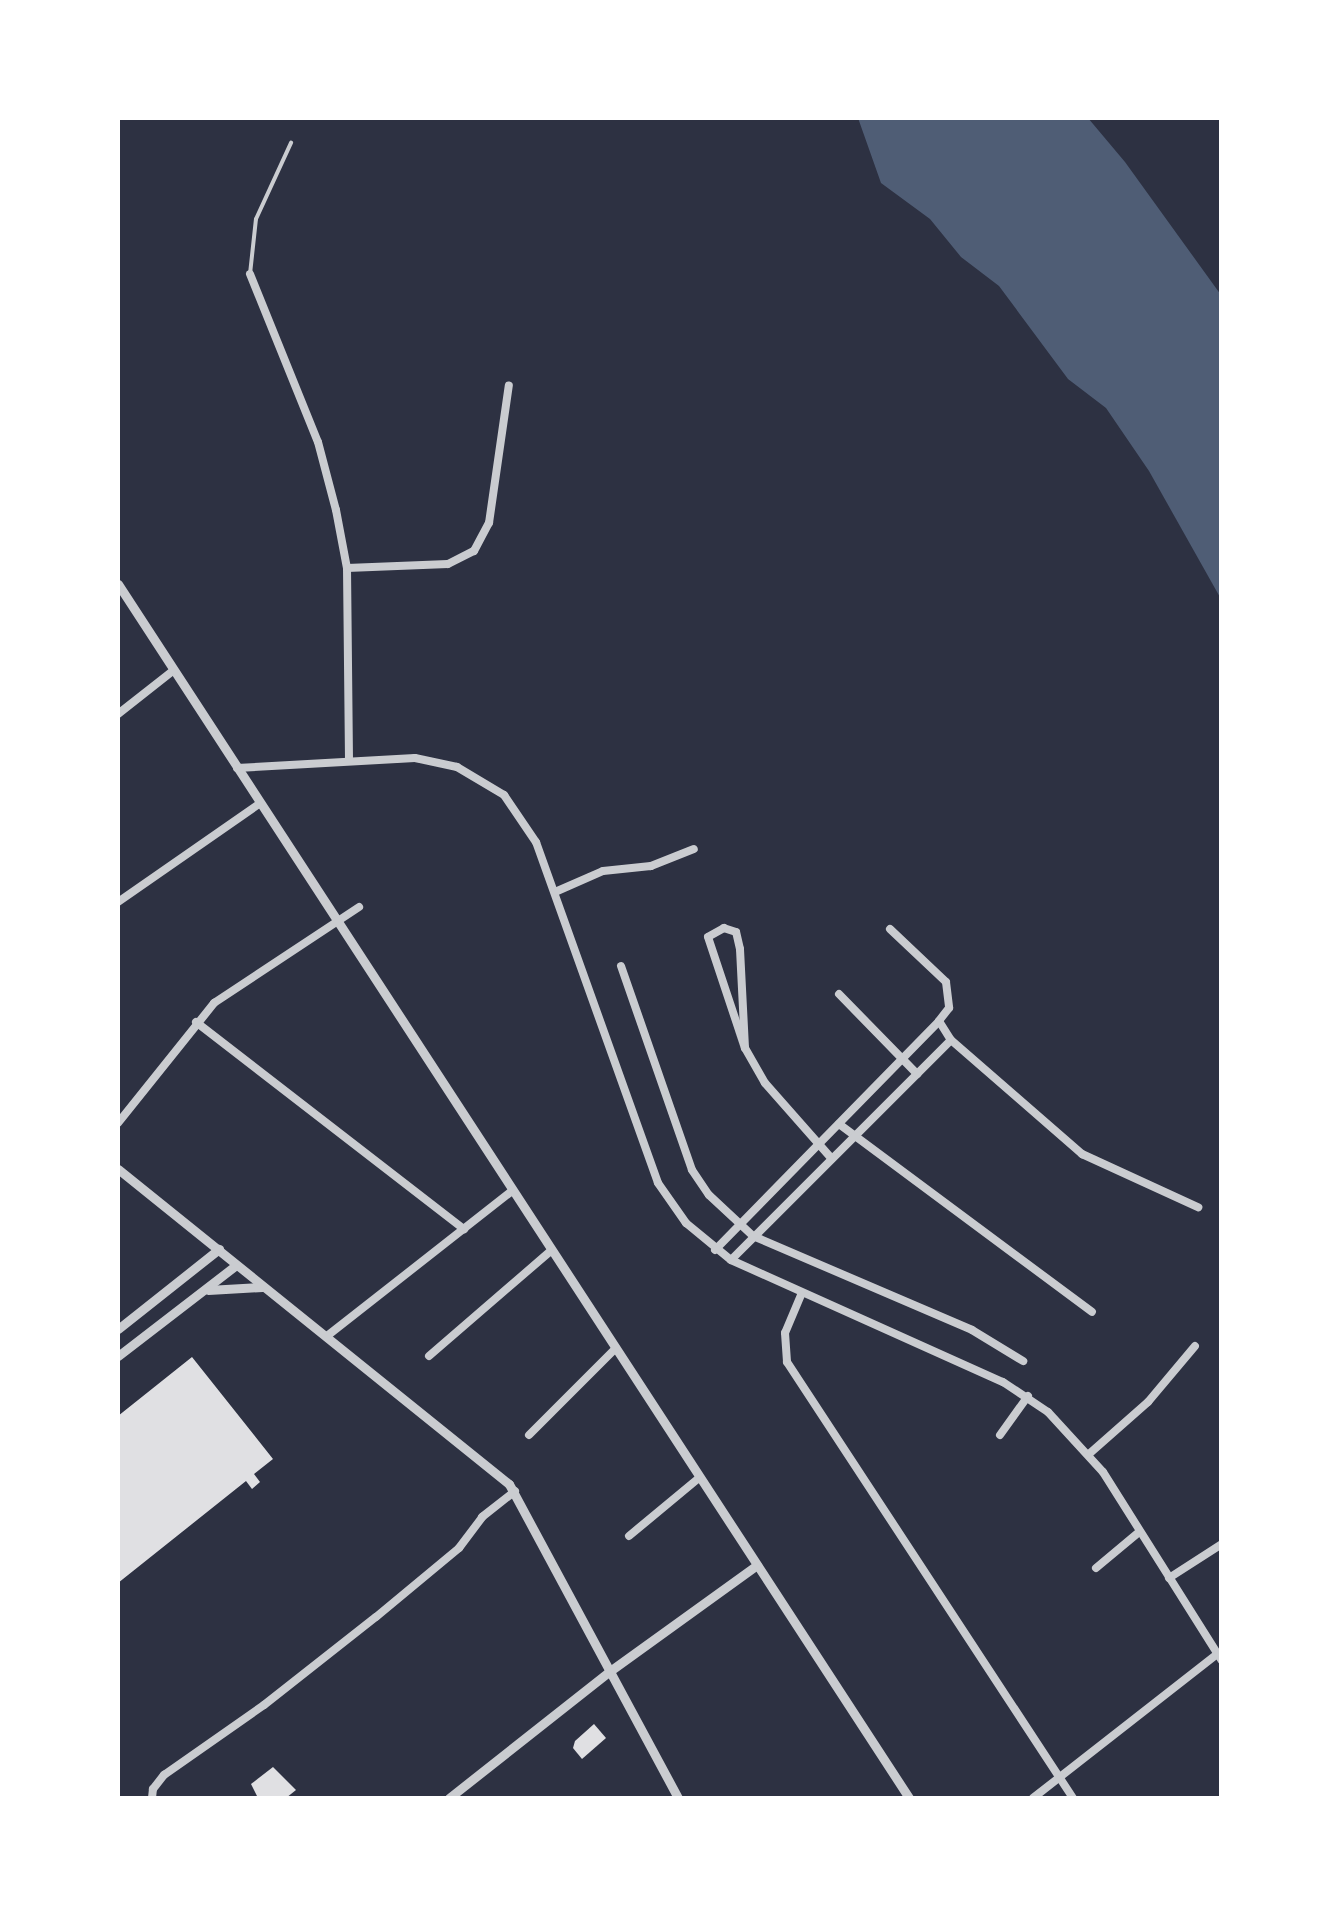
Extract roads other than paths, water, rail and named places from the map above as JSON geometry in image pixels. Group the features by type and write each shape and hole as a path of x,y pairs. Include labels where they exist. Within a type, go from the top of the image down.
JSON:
{"street":[{"path":"250,274 318,442 347,568 349,760"},
{"path":"347,568 448,564 474,551 490,523 508,385"},
{"path":"118,584 910,1798"},
{"path":"118,714 174,670"},
{"path":"236,768 428,759 486,782 504,794 528,826 556,892 658,1183 686,1223 731,1260 1028,1396 1089,1454 1219,1658 1033,1798"},
{"path":"118,902 259,804"},
{"path":"556,892 604,871 651,866 694,849"},
{"path":"118,1122 214,1003 359,907"},
{"path":"745,1048 736,932 724,928 708,937 745,1048 766,1084 832,1159"},
{"path":"715,1250 949,1008 946,982 890,930"},
{"path":"621,966 701,1187 753,1236 972,1330 1023,1360"},
{"path":"840,994 917,1074"},
{"path":"939,1021 951,1040 1082,1154 1198,1207"},
{"path":"196,1022 464,1229"},
{"path":"731,1260 951,1040"},
{"path":"839,1124 1092,1312"},
{"path":"118,1170 486,1462 514,1491 678,1798"},
{"path":"327,1336 512,1191"},
{"path":"118,1329 218,1249"},
{"path":"430,1356 552,1250"},
{"path":"118,1356 236,1264"},
{"path":"201,1292 226,1285 266,1287"},
{"path":"802,1295 785,1333 786,1362 1073,1798"},
{"path":"130,1320 142,1336"},
{"path":"1089,1454 1148,1402 1195,1346"},
{"path":"529,1436 616,1348"},
{"path":"1000,1434 1028,1396"},
{"path":"629,1536 700,1476"},
{"path":"152,1798 153,1788 164,1775 204,1749 459,1548 482,1517 514,1491"},
{"path":"1096,1568 1139,1532"},
{"path":"1168,1578 1222,1544"},
{"path":"449,1798 610,1672 756,1565"}],"lane":[{"path":"250,274 256,220 291,143"}],"water":[{"path":"858,118 1088,118 1125,162 1221,295 1221,599 1149,471 1106,408 1068,379 999,286 961,257 930,219 881,183"}]}
